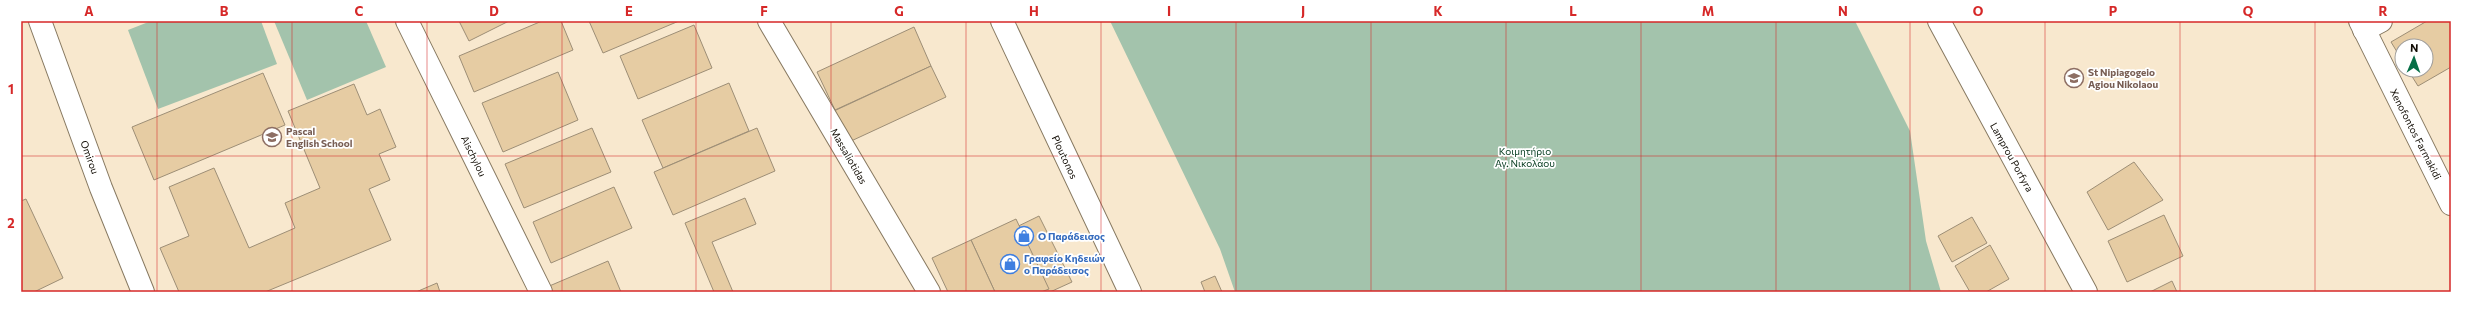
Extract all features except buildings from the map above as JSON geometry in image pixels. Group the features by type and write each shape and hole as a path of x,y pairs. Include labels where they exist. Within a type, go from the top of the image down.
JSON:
{"street":[{"name":"Omirou","path":"40,21 101,188 143,292"},
{"name":"Aischylou","path":"407,21 541,292"},
{"name":"Massaliotidas","path":"770,21 929,292"},
{"name":"Ploutonos","path":"1002,21 1130,292"},
{"name":"Lamprou Porfyra","path":"1940,21 2086,292"},
{"name":"Xenofontos Farmakidi","path":"2369,24 2451,204"}],"green space":[{"path":"151,21 261,21 277,64 158,109 128,30"},
{"path":"274,21 366,21 386,67 307,100"},
{"name":"Κοιμητήριο Αγ. Νικολάου","path":"1110,21 1855,21 1910,131 1926,241 1941,292 1235,292 1220,249"}],"place":[{"name":"St Nipiagogeio Agiou Nikolaou","path":"2074,78"},
{"name":"Pascal English School","path":"272,137"},
{"name":"Ο Παράδεισος","path":"1024,236"},
{"name":"Γραφείο Κηδειών ο Παράδεισος","path":"1010,264"}]}
